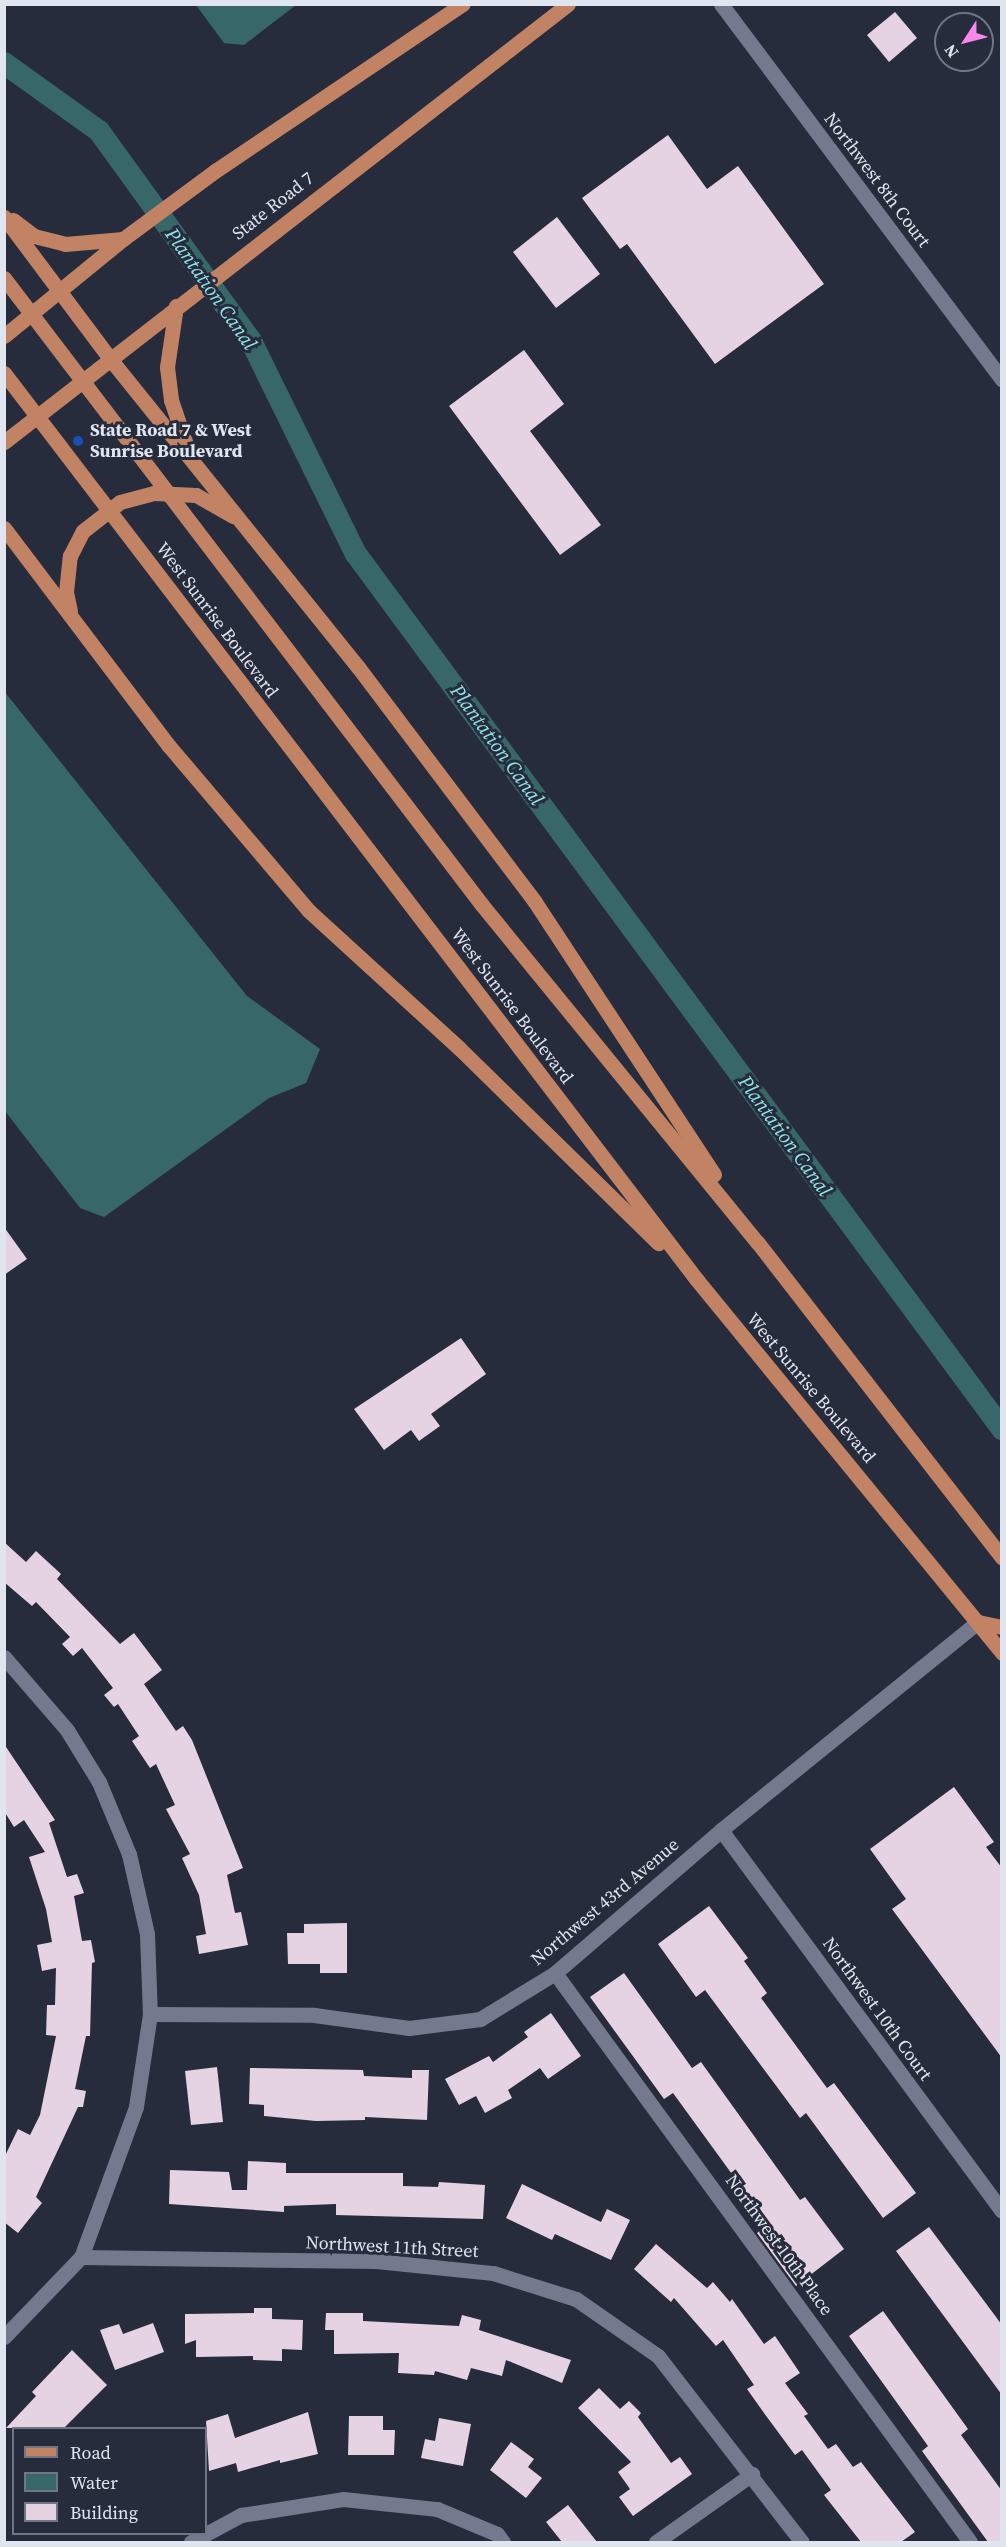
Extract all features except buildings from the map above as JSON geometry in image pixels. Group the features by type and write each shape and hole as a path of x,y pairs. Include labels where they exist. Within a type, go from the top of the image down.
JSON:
{"main road":[{"path":"4,336 123,239 215,171 463,4"},
{"name":"State Road 7","path":"4,442 111,360 176,306 568,4"},
{"path":"4,215 34,236 65,244 123,239"},
{"path":"4,215 111,360 358,667 535,902 758,1243"},
{"name":"West Sunrise Boulevard","path":"4,278 482,904 758,1243 1002,1558"},
{"path":"176,306 167,367 171,400 190,457"},
{"name":"West Sunrise Boulevard","path":"4,373 697,1280 1002,1653"},
{"path":"71,617 66,592 70,555 83,531 120,502 154,493 196,495 241,521"},
{"path":"4,528 190,773 309,911 459,1048 697,1280"},
{"path":"4,546 23,552"},
{"path":"978,1622 1002,1627"}],"street":[{"name":"Northwest 8th Court","path":"721,4 1002,379"},
{"name":"Northwest 43rd Avenue","path":"150,2014 314,2015 409,2028 480,2019 555,1973 721,1830 978,1622"},
{"path":"4,1657 67,1730 99,1782 125,1844 147,1934 150,2014 136,2107 81,2257 4,2337"},
{"name":"Northwest 10th Court","path":"721,1830 1002,2211"},
{"name":"Northwest 10th Place","path":"555,1973 970,2542"},
{"name":"Northwest 11th Street","path":"81,2257 376,2262 493,2272 576,2299 658,2356 753,2474 802,2542"},
{"path":"656,2542 753,2474"},
{"path":"207,2533 241,2515 343,2499 437,2509 497,2534 503,2542"}],"water":[{"path":"196,5 296,5 244,45 224,43"},
{"path":"4,691 247,996 320,1049 306,1083 269,1098 104,1217 80,1208 5,1111"}],"waterway":[{"name":"Plantation Canal","path":"4,63 99,131 251,341 356,554 1002,1429"}],"place":[{"name":"State Road 7 & West Sunrise Boulevard","path":"78,441"}]}
